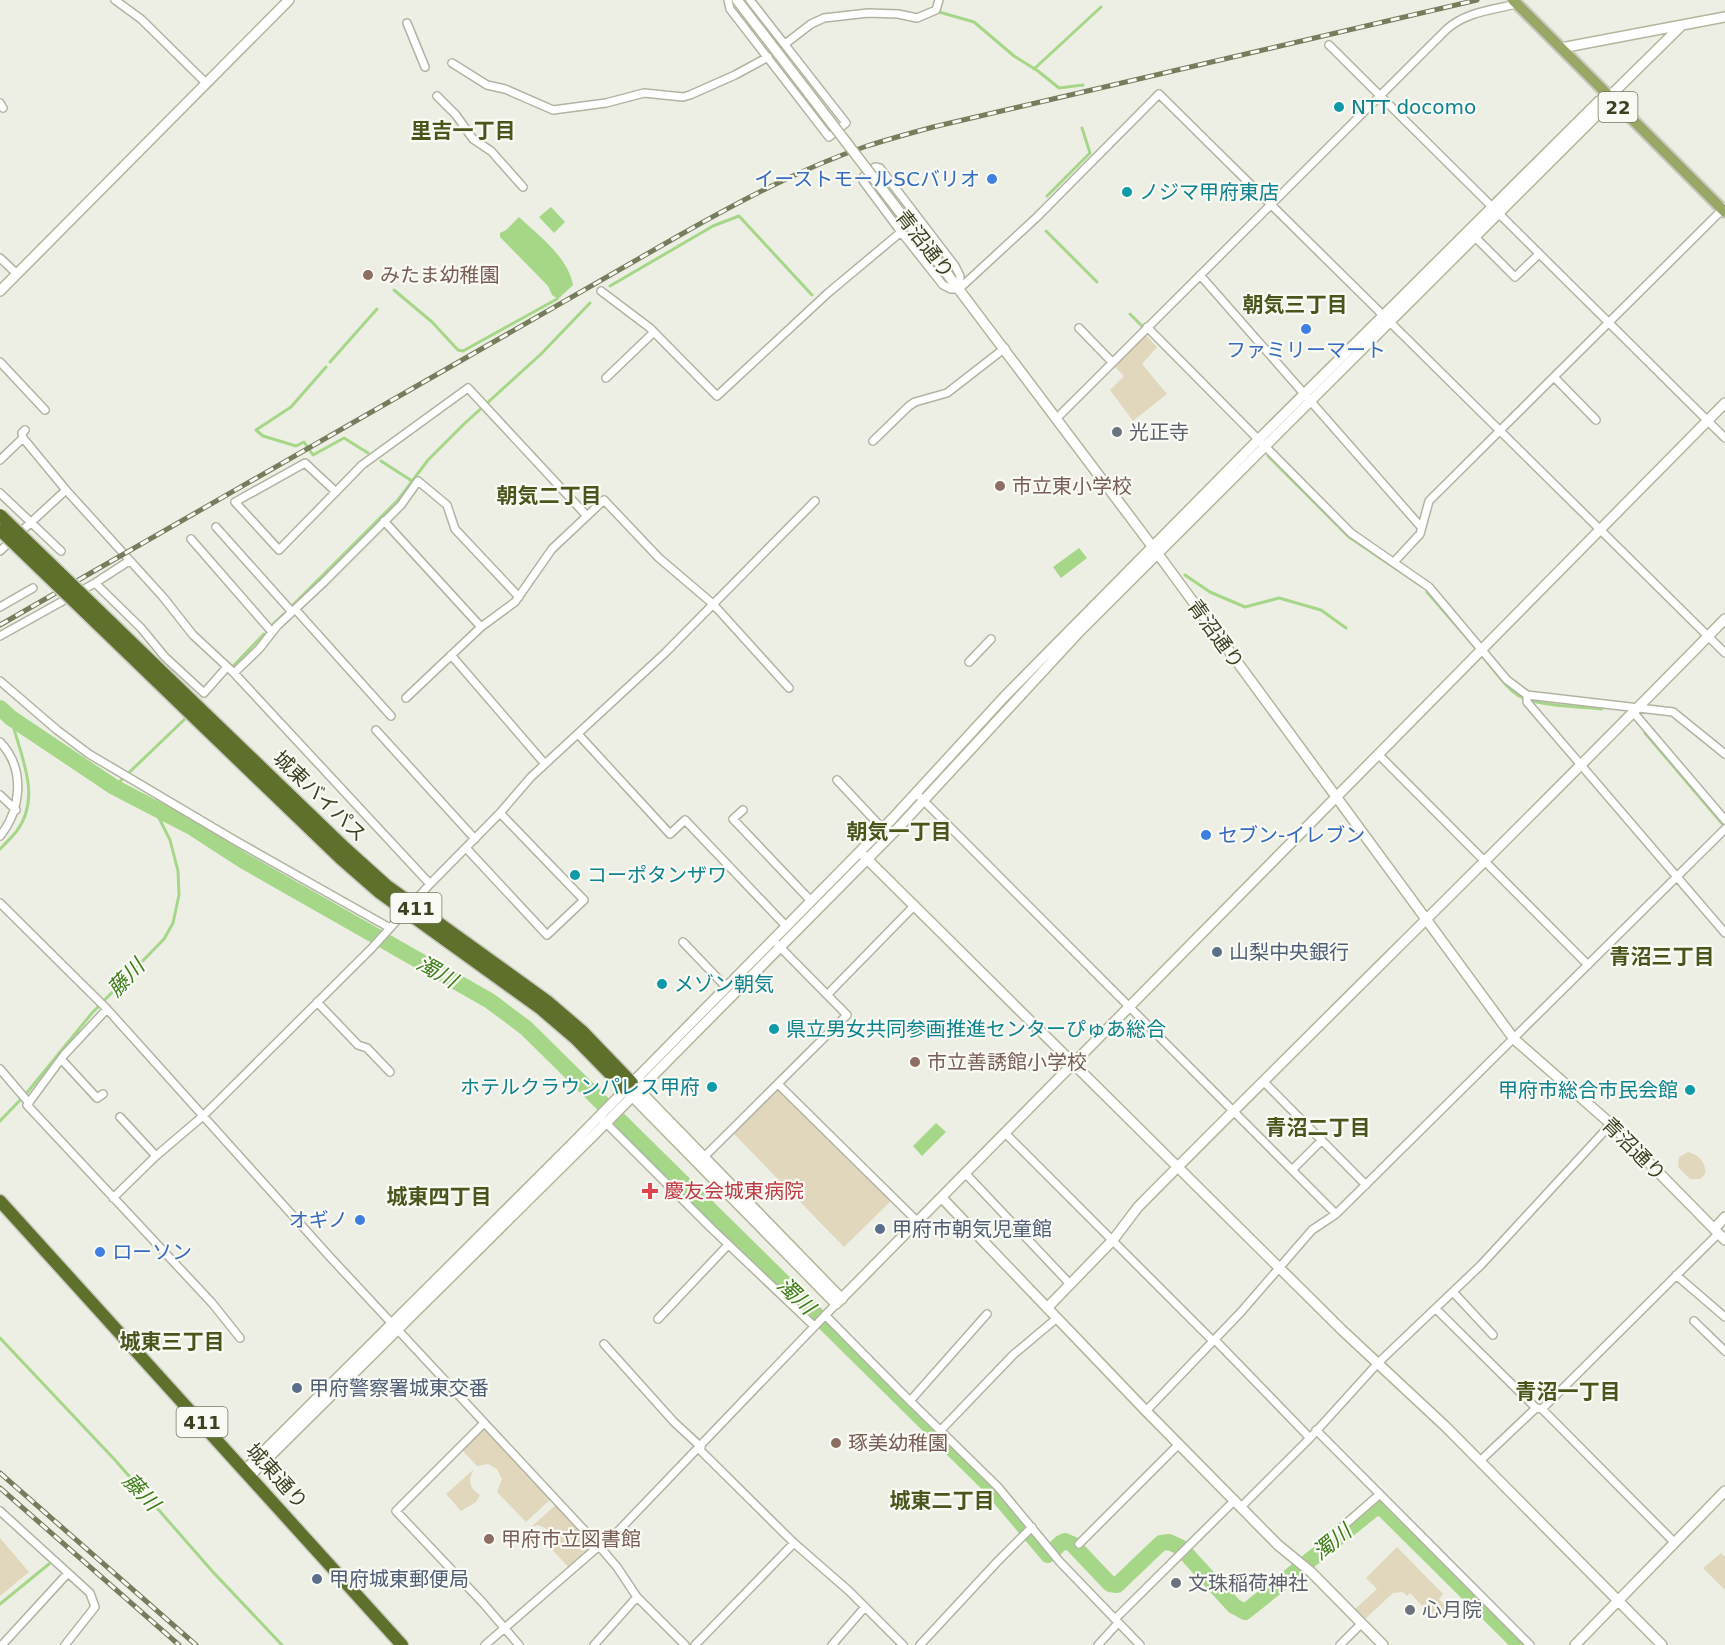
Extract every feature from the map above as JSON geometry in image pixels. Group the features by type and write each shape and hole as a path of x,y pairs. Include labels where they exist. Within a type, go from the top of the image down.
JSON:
{"highway":[{"name":"城東バイパス","path":"0,515 340,858 541,1009 632,1089"},
{"name":"城東バイパス","path":"0,530 207,723"},
{"name":"城東通り","path":"0,1201 402,1645"}],"main road":[{"name":"22","path":"1514,2 1724,210"}],"street":[{"path":"115,0 141,19 206,83"},
{"path":"0,291 289,0"},
{"path":"728,0 730,9 829,137 846,123 750,0"},
{"name":"青沼通り","path":"737,0 1005,348 1514,1039 1611,1124 1719,1234"},
{"path":"785,44 818,20 868,13 898,14 917,18 936,10 939,0"},
{"path":"1057,418 1271,202 1447,29 1462,18 1514,2"},
{"path":"1561,48 1725,17"},
{"path":"406,22 425,67"},
{"path":"248,1473 619,1103 726,987 916,793 1005,696 1495,211 1599,101 1608,97 1680,27"},
{"path":"1329,45 1725,438"},
{"path":"452,63 487,84 505,89 554,110 606,103 644,93 682,97 768,57"},
{"path":"959,289 960,276 955,266 880,168 875,167 863,177 863,181 943,285 951,289 959,289 1037,217 1160,94 1725,653"},
{"path":"438,96 456,115 473,139 491,151 523,188"},
{"path":"1394,562 1420,534 1429,501 1724,210"},
{"path":"1388,318 1475,237 1495,211"},
{"path":"601,291 654,332 717,396 828,293 901,232"},
{"path":"1475,237 1515,278 1539,254"},
{"path":"0,258 16,274"},
{"path":"1200,275 1421,527"},
{"path":"1147,327 1352,533 1429,587 1507,680 1527,698 1581,765 1725,933"},
{"path":"1079,328 1112,362"},
{"path":"606,378 654,332"},
{"path":"873,441 909,406 915,402 947,393 1005,348"},
{"path":"0,362 45,410"},
{"path":"1554,377 1596,420"},
{"path":"336,492 305,463 235,502 279,550 336,492 362,465 468,388 587,516"},
{"path":"485,1645 600,1548 700,1448 814,1326 1725,403"},
{"path":"0,460 24,434 66,490 163,597 193,635 231,670 430,884"},
{"path":"95,583 141,628 165,657 204,693 259,649 272,632 401,504 418,482 447,505 455,529 519,597"},
{"path":"0,551 66,490"},
{"path":"0,493 61,551"},
{"path":"406,698 481,627 519,597 552,549 604,500 659,558 713,604 789,687"},
{"path":"113,1198 156,1156 203,1116 371,949 544,764 665,653 815,501"},
{"path":"384,521 481,627"},
{"path":"216,527 391,716"},
{"path":"191,539 272,632"},
{"path":"632,1089 868,859 1155,550"},
{"path":"0,636 95,583 129,561"},
{"path":"0,607 33,588"},
{"path":"1047,1308 1113,1240 1138,1207 1178,1166 1485,862 1725,619"},
{"path":"969,662 991,639"},
{"path":"451,656 544,764"},
{"path":"0,681 89,754 236,842 390,928"},
{"path":"1527,698 1673,712 1725,754"},
{"path":"1636,710 1725,820"},
{"path":"376,730 475,839"},
{"path":"578,734 670,834 685,820 786,926"},
{"path":"0,742 8,754 17,780 18,797 16,810 0,836"},
{"path":"1379,755 1588,965"},
{"path":"837,780 882,828"},
{"path":"916,793 1336,1214"},
{"path":"0,795 16,810"},
{"path":"744,810 733,819 811,901"},
{"path":"466,848 547,935 584,900 500,813"},
{"path":"1146,1411 1214,1341 1312,1230 1336,1214 1366,1185 1725,829"},
{"path":"859,852 1342,1330 1480,1461 1662,1645"},
{"path":"0,903 106,1008 330,1257 600,1548 617,1567 637,1597 685,1645"},
{"path":"828,994 915,905"},
{"path":"702,1160 847,1015 773,939"},
{"path":"683,942 726,987"},
{"path":"316,1002 358,1046 367,1047 390,1072"},
{"path":"28,1102 61,1059 106,1008"},
{"path":"61,1059 97,1098 103,1094"},
{"path":"0,1069 28,1102 27,1105 212,1303 240,1338"},
{"path":"1263,1081 1366,1185"},
{"path":"778,1084 918,1222"},
{"path":"632,1089 839,1301"},
{"path":"120,1117 156,1156"},
{"path":"603,1119 728,1245 814,1326"},
{"path":"1098,1645 1116,1621 1178,1555 1310,1438 1378,1362 1436,1309 1499,1246 1611,1124"},
{"path":"1005,1132 1310,1438"},
{"path":"1292,1170 1322,1140"},
{"path":"965,1173 1070,1284"},
{"path":"942,1198 1278,1545 1311,1572 1383,1645"},
{"path":"1480,1461 1539,1408 1719,1234 1725,1218"},
{"path":"658,1319 728,1245"},
{"path":"1676,1275 1725,1317"},
{"path":"1453,1292 1493,1335"},
{"path":"1436,1309 1675,1543"},
{"path":"910,1401 987,1314"},
{"path":"825,1315 998,1487 1056,1557 1140,1645"},
{"path":"940,1430 1013,1355 1057,1318"},
{"path":"1694,1321 1725,1351"},
{"path":"604,1344 674,1422 794,1544 865,1607 903,1645"},
{"path":"484,1423 396,1511 519,1645"},
{"path":"1316,1430 1530,1645"},
{"path":"1079,1544 1179,1444"},
{"path":"1575,1645 1725,1491"},
{"path":"1326,1541 1380,1494"},
{"path":"0,1511 90,1593 95,1607 65,1645"},
{"path":"920,1645 1032,1527"},
{"path":"695,1645 794,1544"},
{"path":"2,1645 68,1573"},
{"path":"594,1645 637,1597"},
{"path":"832,1645 865,1607"},
{"path":"1340,1645 1362,1623"}],"shaded area":[{"path":"551,207 565,222 554,233 539,217"},
{"path":"519,217 552,248 570,275 573,285 558,299 500,237 500,233"},
{"path":"1145,334 1157,347 1142,364 1167,394 1133,421 1110,390 1124,376 1114,366"},
{"path":"1079,548 1087,558 1061,578 1053,567"},
{"path":"777,1090 781,1090 892,1200 844,1247 734,1134"},
{"path":"936,1123 946,1132 922,1156 913,1146"},
{"path":"1688,1152 1698,1157 1703,1163 1705,1174 1700,1179 1690,1179 1678,1167 1679,1157"},
{"path":"484,1423 553,1497 526,1522 497,1492 502,1479 497,1469 488,1464 477,1466 460,1448"},
{"path":"474,1469 471,1484 480,1495 476,1502 461,1511 446,1494"},
{"path":"558,1503 599,1546 571,1570 545,1542 548,1535 545,1528 538,1525 531,1527"},
{"path":"0,1538 29,1572 0,1596"},
{"path":"1397,1547 1443,1594 1439,1599 1448,1609 1438,1618 1429,1610 1427,1611 1410,1593 1407,1596 1403,1592 1393,1593 1365,1619 1355,1609 1377,1589 1366,1578"},
{"path":"1721,1553 1725,1557 1725,1590 1703,1568"}],"waterway":[{"path":"1034,69 1101,7"},
{"path":"939,12 974,22 1014,56 1059,88 1083,85"},
{"path":"1047,196 1090,153 1082,128"},
{"path":"610,286 713,226 739,216 812,295"},
{"path":"1046,231 1097,282"},
{"path":"394,290 432,322 458,350 463,351 557,299"},
{"path":"293,605 398,500 428,460 541,354 590,303"},
{"path":"330,362 377,309"},
{"path":"1130,314 1143,327"},
{"path":"326,367 291,407 256,430 263,436 296,446 304,442 313,455 344,438 368,453"},
{"path":"1268,456 1349,537 1420,585"},
{"path":"381,461 412,481"},
{"path":"1185,575 1210,592 1245,607 1279,598 1321,610 1346,628"},
{"path":"1427,592 1474,646"},
{"path":"271,626 284,614"},
{"path":"213,687 264,634"},
{"path":"1484,658 1509,688 1519,696 1559,706 1602,709"},
{"name":"濁川","path":"0,708 11,718 114,787 193,828 244,861 490,1001 526,1028 989,1485 1048,1555 1065,1541 1072,1544 1110,1584 1117,1585 1161,1543 1169,1542 1180,1547 1234,1606 1245,1612 1379,1505 1520,1645"},
{"path":"114,787 187,717"},
{"path":"0,849 16,832 24,819 28,805 27,776 11,718"},
{"path":"1645,733 1725,827"},
{"name":"藤川","path":"0,1121 25,1095 92,1013 164,939 173,923 179,895 178,871 170,840 155,810"},
{"name":"藤川","path":"0,1338 115,1460 213,1572 282,1645"},
{"path":"0,1604 49,1564"}],"railway":[{"path":"0,625 680,235 748,198 819,164 867,146 933,127 1477,0"},
{"path":"0,1473 196,1645"},
{"path":"0,1488 179,1645"}],"place":[{"name":"NTT docomo","path":"1339,107"},
{"name":"イーストモールSCバリオ","path":"992,179"},
{"name":"ノジマ甲府東店","path":"1127,192"},
{"name":"みたま幼稚園","path":"368,275"},
{"name":"ファミリーマート","path":"1306,329"},
{"name":"光正寺","path":"1117,432"},
{"name":"市立東小学校","path":"1000,486"},
{"name":"セブン-イレブン","path":"1206,835"},
{"name":"コーポタンザワ","path":"575,875"},
{"name":"山梨中央銀行","path":"1217,952"},
{"name":"メゾン朝気","path":"662,984"},
{"name":"県立男女共同参画推進センターぴゅあ総合","path":"774,1029"},
{"name":"市立善誘館小学校","path":"915,1062"},
{"name":"ホテルクラウンパレス甲府","path":"712,1087"},
{"name":"甲府市総合市民会館","path":"1690,1090"},
{"name":"慶友会城東病院","path":"650,1191"},
{"name":"オギノ","path":"360,1220"},
{"name":"甲府市朝気児童館","path":"880,1229"},
{"name":"ローソン","path":"100,1252"},
{"name":"甲府警察署城東交番","path":"297,1388"},
{"name":"琢美幼稚園","path":"836,1443"},
{"name":"甲府市立図書館","path":"489,1539"},
{"name":"甲府城東郵便局","path":"317,1579"},
{"name":"文珠稲荷神社","path":"1176,1583"},
{"name":"心月院","path":"1410,1610"}],"district":[{"name":"里吉一丁目","path":"463,131"},
{"name":"朝気三丁目","path":"1295,305"},
{"name":"朝気二丁目","path":"549,496"},
{"name":"朝気一丁目","path":"899,832"},
{"name":"青沼三丁目","path":"1662,957"},
{"name":"青沼二丁目","path":"1318,1128"},
{"name":"城東四丁目","path":"439,1197"},
{"name":"城東三丁目","path":"172,1342"},
{"name":"青沼一丁目","path":"1568,1392"},
{"name":"城東二丁目","path":"942,1501"}]}
